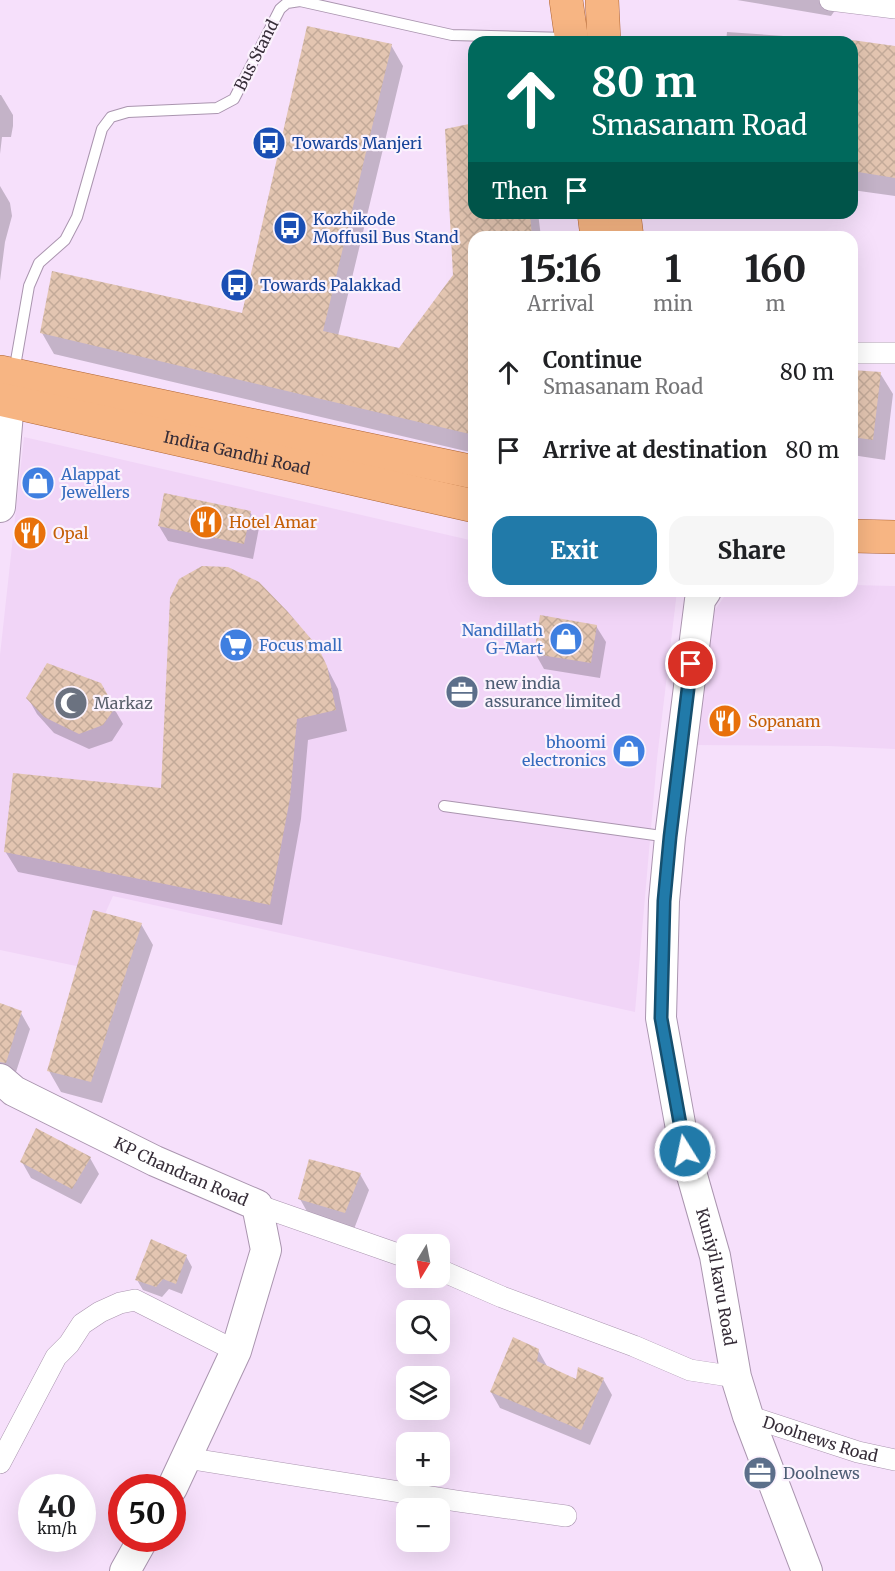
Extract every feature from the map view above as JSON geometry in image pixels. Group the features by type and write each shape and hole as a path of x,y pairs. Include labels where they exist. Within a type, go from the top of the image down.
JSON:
{"main road":[{"path":"566,0 570,36"},
{"path":"602,0 604,36"},
{"path":"0,507 5,387"},
{"name":"Indira Gandhi Road","path":"5,387 468,471"},
{"name":"Indira Gandhi Road","path":"5,387 468,504"},
{"path":"858,536 895,537"},
{"path":"858,557 895,557"},
{"name":"Kuniyil kavu Road","path":"702,597 670,837 664,901 661,1018 685,1151 715,1256 736,1377 748,1416 807,1571"},
{"name":"KP Chandran Road","path":"0,1079 14,1091 154,1161 256,1205 266,1250 236,1351 179,1474"},
{"path":"125,1571 136,1552"}],"street":[{"path":"830,0 895,8"},
{"path":"858,353 895,353"},
{"path":"256,1205 396,1254"},
{"path":"450,1274 690,1370 736,1377"},
{"path":"0,1463 56,1357 69,1344 82,1324 100,1312 120,1303 135,1300 236,1351"},
{"name":"Doolnews Road","path":"748,1416 858,1452 895,1460"},
{"path":"186,1458 566,1516"}],"lane":[{"name":"Bus Stand","path":"5,387 29,286 39,263 65,240 77,217 102,129 111,117 128,111 218,108 234,99 280,9 286,3 300,0 452,35 476,36"},
{"path":"444,806 670,837"}],"shaded area":[{"path":"24,437 468,540 468,597 676,597 657,759 635,1012 113,896 81,967 0,950 0,655"},
{"path":"858,585 895,586 895,749 693,745 706,623 724,597 858,597"}],"building":[{"path":"307,26 392,44 323,331 399,348 453,275 445,129 468,124 468,219 530,219 532,231 468,231 468,434 40,333 52,271 242,313"},
{"path":"858,41 895,46 895,178 858,172"},
{"path":"858,370 881,372 873,440 858,438"},
{"path":"164,493 251,511 244,544 158,526"},
{"path":"202,566 228,567 259,582 288,612 318,647 327,666 336,710 297,719 290,798 270,905 4,852 13,773 161,788 170,598 179,579"},
{"name":"Nandillath G-Mart","path":"540,615 597,625 591,663 534,654"},
{"name":"Markaz","path":"47,663 101,683 115,708 103,725 79,734 44,717 26,698"},
{"path":"93,910 142,923 91,1082 47,1071"},
{"path":"0,1003 22,1011 6,1063 0,1062"},
{"path":"36,1128 91,1157 72,1189 20,1162"},
{"path":"309,1159 361,1173 345,1213 298,1199"},
{"path":"151,1239 187,1255 176,1284 163,1279 156,1287 135,1280"},
{"path":"513,1337 539,1349 537,1361 576,1379 578,1367 604,1378 581,1430 490,1392"}],"place":[{"name":"Towards Manjeri","path":"269,143"},
{"name":"Kozhikode Moffusil Bus Stand","path":"290,228"},
{"name":"Towards Palakkad","path":"237,285"},
{"name":"Alappat Jewellers","path":"38,483"},
{"name":"Hotel Amar","path":"206,522"},
{"name":"Opal","path":"30,533"},
{"name":"Nandillath G-Mart","path":"566,639"},
{"name":"Focus mall","path":"236,645"},
{"name":"new india assurance limited","path":"462,692"},
{"name":"Markaz","path":"71,703"},
{"name":"Sopanam","path":"725,721"},
{"name":"bhoomi electronics","path":"629,751"},
{"name":"Doolnews","path":"760,1473"}],"route":[{"path":"685,1151 661,1018 664,901 691,664"}]}
